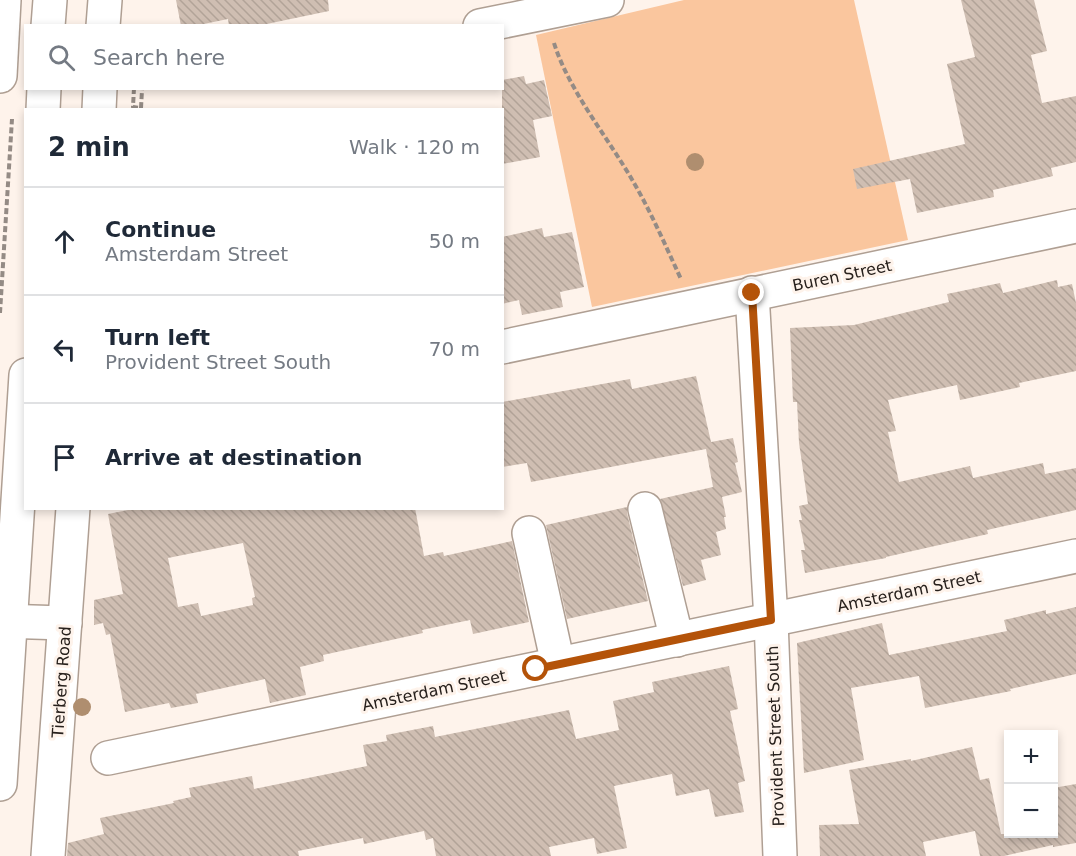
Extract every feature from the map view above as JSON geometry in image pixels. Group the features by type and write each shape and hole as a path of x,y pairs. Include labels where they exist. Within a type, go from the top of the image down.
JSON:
{"street":[{"path":"0,76 4,0"},
{"path":"48,24 50,0"},
{"path":"103,24 105,0"},
{"path":"490,24 606,0"},
{"path":"30,108 43,90"},
{"path":"99,108 100,90"},
{"name":"Buren Street","path":"504,347 1076,226"},
{"name":"Provident Street South","path":"752,293 771,620 780,856"},
{"path":"0,784 5,621 24,405"},
{"path":"645,509 677,640"},
{"name":"Tierberg Road","path":"48,856 73,510"},
{"path":"529,533 558,664"},
{"name":"Amsterdam Street","path":"108,758 1076,556"},
{"path":"5,621 65,623"}],"path":[{"path":"553,39 571,79 652,216 682,281"},
{"path":"134,90 133,107 141,108 142,90"},
{"path":"0,313 24,140"}],"shaded area":[{"path":"684,0 854,0 908,240 592,307 536,35"}],"building":[{"path":"176,0 328,0 329,11 267,24 229,24 228,19 204,24 181,24"},
{"path":"961,0 1034,0 1047,51 1031,55 1042,103 1076,96 1076,162 1051,168 1053,176 993,190 994,197 917,213 910,179 857,189 853,169 965,144 947,64 975,57"},
{"path":"524,76 526,84 544,80 552,116 533,120 540,157 504,164 502,90 504,90 504,80"},
{"path":"542,228 544,237 572,232 584,287 560,292 563,307 522,315 519,300 504,304 504,237"},
{"path":"1057,280 1058,287 1072,284 1076,303 1076,371 1019,383 1020,387 960,400 957,385 888,400 896,431 888,432 899,482 970,466 973,478 1043,463 1045,474 1076,468 1076,510 987,530 988,534 886,558 805,573 801,550 805,550 799,520 802,520 799,506 808,504 799,443 797,402 793,402 790,328 854,325 949,302 947,294 1000,283 1003,293"},
{"path":"696,376 711,442 733,438 738,462 735,463 742,492 722,497 726,529 716,532 721,555 701,560 706,580 683,586 660,499 713,487 706,449 531,482 527,463 504,467 504,402 630,379 632,389"},
{"path":"627,507 648,601 567,619 546,525"},
{"path":"128,510 415,510 424,556 443,552 444,556 512,541 529,622 473,634 470,620 323,655 324,661 300,667 306,695 270,703 265,679 196,694 198,703 171,708 169,703 125,712 110,634 106,635 103,623 94,625 94,600 123,594 108,514","holes":["243,543 255,597 252,598 253,605 201,616 198,603 178,607 168,558"]},
{"path":"1076,607 1076,674 1010,689 1011,691 925,708 919,676 851,688 864,760 804,773 797,643 882,623 889,655 1007,631 1004,620 1046,610 1046,614"},
{"path":"729,666 738,709 730,711 745,781 738,783 744,812 715,817 709,789 676,796 672,774 614,786 627,848 597,854 594,838 549,847 551,856 436,856 433,838 426,840 424,831 364,844 363,838 298,851 299,856 67,856 68,843 104,834 100,818 174,803 173,801 191,797 189,788 252,776 254,789 367,766 363,745 387,741 386,735 433,726 435,737 569,710 576,739 619,730 613,701 654,692 652,682"},
{"path":"972,747 980,780 989,778 1001,834 1004,834 1004,838 1058,838 1058,787 1076,784 1076,843 1053,847 1053,845 1004,856 980,856 975,831 923,842 926,856 820,856 819,825 859,824 849,770 911,759 911,761"}],"route":[{"path":"536,669 771,620 752,293"}]}
